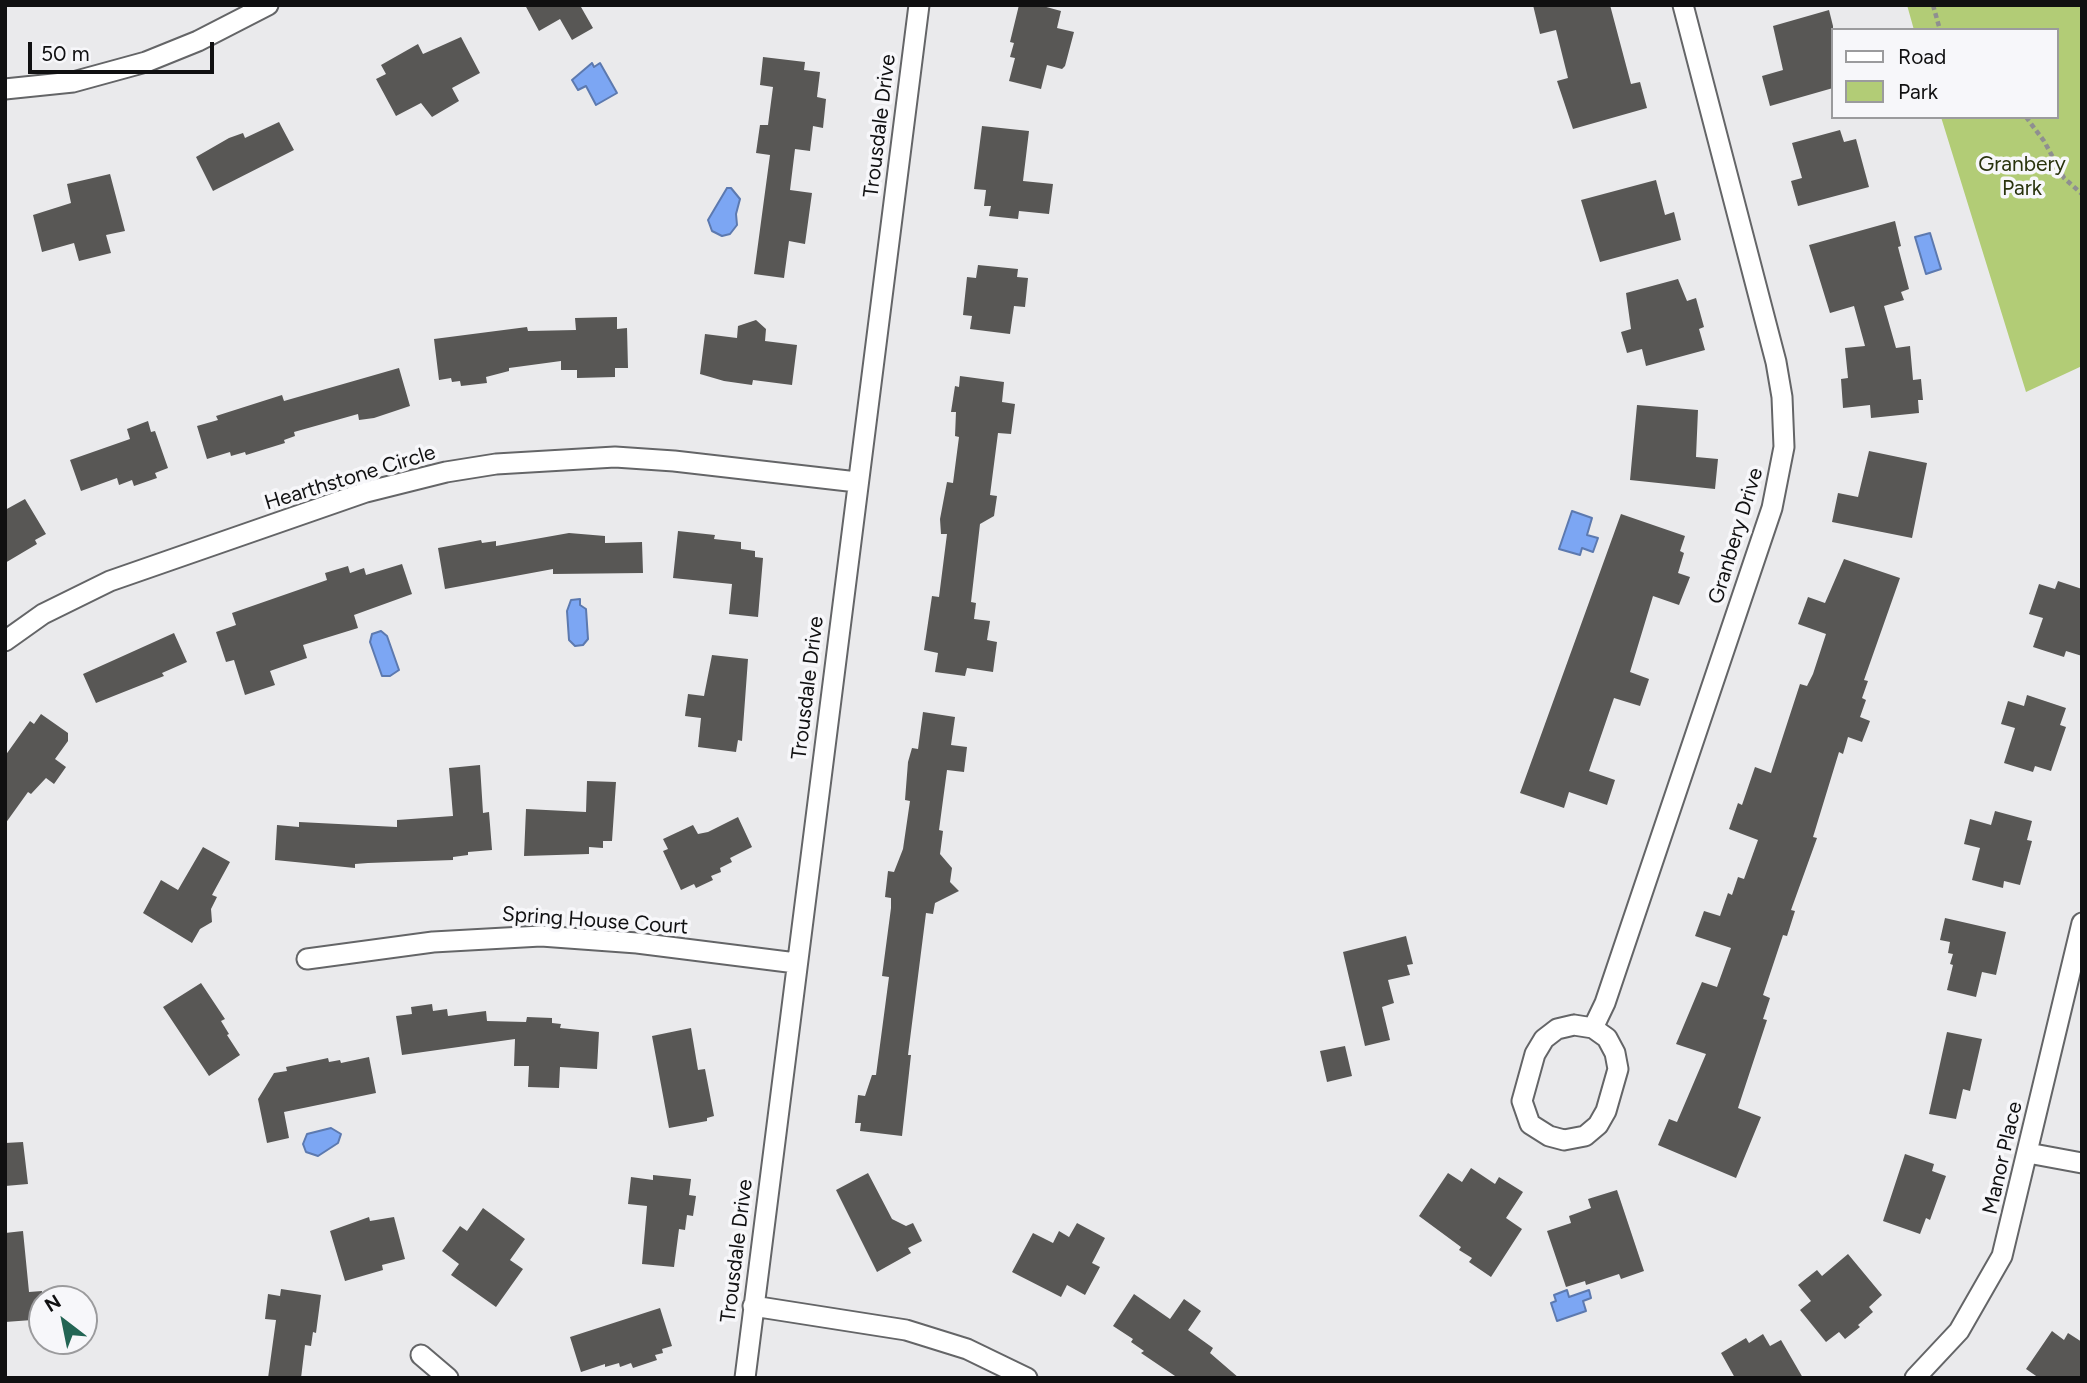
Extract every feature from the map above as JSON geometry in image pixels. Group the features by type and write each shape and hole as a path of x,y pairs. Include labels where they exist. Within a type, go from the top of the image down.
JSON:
{"street":[{"path":"5,89 73,82 146,62 198,41 268,5"},
{"name":"Trousdale Drive","path":"745,1378 856,482 919,5"},
{"name":"Granbery Drive","path":"1593,1028 1605,1003 1772,508 1784,447 1782,397 1776,362 1683,5"},
{"name":"Hearthstone Circle","path":"5,641 43,614 110,581 366,492 446,472 496,464 615,457 674,461 856,482"},
{"name":"Manor Place","path":"1915,1378 1959,1331 1993,1276 2011,1229 2082,923"},
{"name":"Spring House Court","path":"307,959 433,942 541,936 637,943 796,963"},
{"path":"1574,1025 1593,1028 1607,1038 1618,1062 1606,1111 1598,1125 1585,1136 1573,1140 1549,1136 1530,1124 1523,1109 1523,1093 1535,1054 1544,1039 1558,1029 1574,1025"},
{"path":"2028,1153 2082,1163"},
{"path":"753,1306 906,1330 967,1349 1027,1378"},
{"path":"421,1356 448,1378"}],"path":[{"path":"1933,5 1939,28"},
{"path":"2028,119 2044,141 2064,178 2082,194"}],"green space":[{"name":"Granbery Park","path":"1907,5 2082,5 2082,366 2026,392 1942,119 2059,119 2059,28 1913,28"}],"water":[{"path":"592,63 594,67 600,63 617,93 596,105 586,86 578,90 572,80"},
{"path":"727,188 731,188 740,199 736,214 737,225 730,234 722,236 712,231 708,220"},
{"path":"1930,233 1941,269 1926,274 1915,237"},
{"path":"1572,511 1592,518 1587,535 1598,538 1593,552 1582,548 1580,555 1559,549"},
{"path":"580,599 580,605 586,609 588,639 583,645 575,646 569,640 567,611 571,600"},
{"path":"381,631 387,636 399,670 390,676 382,676 370,642 372,634"},
{"path":"331,1128 341,1134 338,1143 318,1156 306,1152 303,1144 307,1134"},
{"path":"1567,1290 1569,1297 1589,1290 1591,1298 1583,1301 1586,1311 1557,1321 1551,1303 1556,1301 1554,1295"}],"building":[{"path":"525,5 584,5 581,7 593,28 572,40 560,19 539,31"},
{"path":"1019,5 1039,5 1061,11 1057,28 1074,32 1065,66 1062,69 1047,65 1041,89 1009,81 1015,58 1010,57 1014,43 1010,42"},
{"path":"1533,5 1610,5 1631,84 1640,82 1647,108 1573,129 1557,81 1568,78 1556,30 1540,34"},
{"path":"1829,10 1833,26 1832,88 1770,106 1762,76 1783,70 1773,26"},
{"path":"461,37 480,73 452,88 459,101 432,117 421,103 396,116 376,79 386,74 381,65 418,44 423,54"},
{"path":"763,57 805,62 804,70 820,72 817,97 826,99 823,128 813,126 810,151 795,149 790,190 812,193 805,244 789,241 784,278 754,274 770,155 756,153 760,125 768,125 773,87 760,85"},
{"path":"279,122 294,150 213,191 196,157 229,138 243,133 245,138"},
{"path":"982,126 1029,131 1023,181 1053,184 1049,214 1019,211 1018,219 989,216 991,206 984,206 986,190 974,189"},
{"path":"1840,130 1844,142 1856,139 1869,187 1798,206 1791,181 1802,178 1792,143"},
{"path":"110,174 125,231 106,235 111,253 79,261 74,243 42,252 33,215 71,203 67,184"},
{"path":"1656,180 1665,215 1674,212 1681,240 1600,262 1581,200"},
{"path":"1895,221 1901,246 1898,247 1909,289 1901,292 1904,300 1884,306 1896,348 1910,346 1913,380 1921,379 1923,400 1918,400 1919,413 1871,418 1870,405 1843,408 1841,379 1848,378 1845,348 1865,346 1854,306 1830,313 1809,245"},
{"path":"978,265 1018,269 1017,277 1028,278 1025,307 1014,306 1010,334 970,329 972,316 963,315 967,277 976,278"},
{"path":"1678,279 1687,301 1696,298 1704,327 1699,329 1705,350 1646,366 1642,349 1627,353 1621,332 1631,329 1626,293"},
{"path":"617,317 617,329 627,328 628,368 615,368 615,377 577,378 577,370 561,370 561,361 509,368 509,371 486,377 487,383 461,386 460,381 452,382 451,378 439,380 434,339 527,327 528,331 576,330 575,318"},
{"path":"756,320 766,329 765,341 797,345 792,385 753,380 752,385 700,374 705,334 737,338 738,326"},
{"path":"399,368 410,406 374,418 359,420 358,414 294,432 295,436 284,440 285,443 246,455 245,452 231,456 230,452 207,459 197,426 218,420 216,416 282,395 284,401"},
{"path":"960,376 1004,382 1002,402 1015,404 1011,434 998,433 990,495 997,496 994,516 980,524 971,602 976,603 974,619 990,621 987,640 997,642 993,672 967,668 965,676 935,672 938,653 924,650 932,596 939,597 947,534 941,534 940,519 947,482 953,483 959,437 955,436 956,412 951,412 955,386 959,387"},
{"path":"1637,405 1698,410 1696,457 1718,459 1715,489 1630,480"},
{"path":"148,421 151,432 155,431 168,468 155,473 157,478 134,486 132,480 119,485 117,478 81,491 70,460 130,439 127,429"},
{"path":"1869,451 1927,463 1912,538 1832,522 1838,493 1858,497"},
{"path":"25,499 46,534 35,540 37,544 5,563 5,510"},
{"path":"1621,514 1685,536 1680,551 1684,553 1678,573 1690,577 1679,605 1653,596 1630,672 1649,679 1640,706 1614,698 1589,771 1615,780 1607,805 1569,792 1564,808 1520,793"},
{"path":"678,531 715,535 714,539 741,542 741,549 755,551 755,557 763,558 758,617 729,614 732,584 673,578"},
{"path":"569,533 605,536 605,543 642,542 643,573 553,574 553,569 445,589 438,548 481,540 482,543 496,541 496,546"},
{"path":"1844,559 1900,578 1864,680 1868,681 1862,698 1866,700 1860,717 1870,721 1862,742 1848,737 1843,754 1839,752 1813,837 1817,838 1791,910 1795,911 1787,936 1783,935 1763,995 1770,998 1763,1019 1767,1020 1738,1108 1761,1117 1736,1178 1658,1145 1669,1119 1677,1122 1706,1054 1676,1044 1702,982 1717,987 1731,948 1695,936 1704,911 1720,916 1728,893 1732,895 1738,877 1744,879 1758,840 1729,829 1738,803 1742,805 1755,767 1771,773 1800,684 1807,686 1813,674 1826,634 1798,624 1808,597 1825,603"},
{"path":"402,564 412,594 354,615 358,628 303,645 307,658 270,671 275,685 245,695 234,660 226,662 216,632 236,625 232,613 327,580 325,573 348,566 350,573 364,568 366,575"},
{"path":"2058,581 2082,589 2082,656 2066,651 2064,657 2033,647 2043,618 2029,614 2039,584 2055,589"},
{"path":"174,633 187,662 162,673 164,676 96,703 83,674"},
{"path":"712,655 748,659 742,741 738,740 736,752 698,747 701,718 685,716 688,694 704,696"},
{"path":"2027,695 2066,708 2060,725 2066,727 2051,771 2035,766 2033,772 2004,763 2015,728 2001,724 2008,701 2024,706"},
{"path":"923,712 955,717 951,745 967,747 964,772 947,770 939,830 943,831 940,854 952,868 950,882 959,891 935,903 933,914 926,913 908,1055 911,1055 902,1136 860,1131 861,1123 855,1123 858,1095 865,1096 872,1075 876,1075 889,977 882,976 891,908 891,898 885,897 888,871 894,872 903,849 910,801 905,800 908,762 912,748 918,749"},
{"path":"41,714 68,733 68,741 55,759 66,767 54,784 46,778 31,794 28,792 5,824 5,756 30,721 34,724"},
{"path":"480,765 483,813 489,812 492,850 468,852 468,855 453,857 453,860 355,864 355,868 275,860 277,825 299,827 299,822 397,827 397,820 453,816 449,768"},
{"path":"587,781 616,782 612,841 603,841 603,848 589,847 589,854 524,856 526,809 586,812"},
{"path":"1995,811 2032,821 2027,840 2032,841 2020,885 2004,881 2003,888 1972,880 1980,848 1964,844 1970,819 1991,825"},
{"path":"738,817 752,847 730,858 732,862 720,868 721,872 711,876 713,880 696,888 694,884 681,890 663,851 668,849 663,839 693,825 698,834 708,832"},
{"path":"203,847 230,862 212,895 217,897 211,909 212,922 200,929 192,943 143,913 161,880 178,890"},
{"path":"1945,918 2006,932 1996,975 1982,972 1976,997 1947,990 1953,954 1948,953 1950,942 1940,940"},
{"path":"1406,936 1413,964 1407,965 1410,975 1388,980 1394,1003 1382,1007 1390,1040 1365,1046 1343,952"},
{"path":"201,983 225,1019 221,1021 240,1055 209,1076 163,1007"},
{"path":"432,1004 433,1011 447,1009 448,1016 486,1011 487,1021 526,1022 527,1017 552,1018 552,1023 561,1024 560,1028 599,1032 597,1069 560,1067 559,1088 528,1087 529,1066 514,1066 515,1039 402,1055 396,1016 412,1014 411,1007"},
{"path":"691,1028 698,1070 705,1069 714,1116 707,1118 707,1121 669,1128 652,1036"},
{"path":"1947,1032 1982,1039 1970,1091 1963,1089 1956,1119 1929,1114"},
{"path":"1345,1046 1352,1076 1327,1082 1320,1051"},
{"path":"369,1057 376,1093 284,1112 289,1138 267,1143 258,1099 274,1073 287,1071 286,1067 328,1058 329,1062 340,1060 341,1063"},
{"path":"23,1142 28,1184 5,1186 5,1143"},
{"path":"1905,1154 1934,1164 1932,1171 1946,1176 1930,1220 1926,1218 1920,1234 1883,1221"},
{"path":"1471,1168 1495,1184 1499,1177 1523,1192 1506,1218 1522,1229 1491,1277 1469,1262 1472,1258 1459,1250 1461,1247 1419,1216 1448,1173 1462,1182"},
{"path":"868,1173 892,1219 906,1226 913,1223 922,1241 908,1248 911,1253 877,1272 836,1190"},
{"path":"653,1175 691,1179 689,1195 696,1196 693,1216 687,1215 685,1230 679,1229 674,1267 642,1264 647,1206 628,1204 631,1177 653,1180"},
{"path":"1617,1190 1644,1271 1621,1279 1619,1274 1586,1285 1585,1281 1566,1287 1547,1231 1571,1223 1569,1216 1591,1208 1588,1199"},
{"path":"483,1208 525,1239 510,1260 523,1269 496,1307 451,1275 459,1264 442,1251 460,1226 467,1231"},
{"path":"369,1217 370,1221 394,1217 405,1259 382,1265 383,1270 345,1281 330,1231"},
{"path":"1077,1223 1105,1238 1092,1263 1100,1267 1085,1295 1067,1285 1061,1297 1012,1272 1033,1233 1053,1243 1059,1231 1069,1237"},
{"path":"23,1231 28,1285 28,1320 5,1322 5,1233"},
{"path":"1848,1254 1882,1295 1869,1307 1873,1312 1858,1325 1860,1327 1845,1339 1839,1332 1826,1342 1800,1310 1811,1301 1798,1285 1817,1270 1822,1276"},
{"path":"281,1289 321,1295 316,1333 313,1332 311,1346 305,1345 301,1378 268,1378 276,1320 265,1319 268,1294 280,1296"},
{"path":"1134,1294 1170,1319 1184,1299 1201,1311 1188,1330 1213,1348 1210,1353 1239,1378 1178,1378 1141,1353 1144,1351 1131,1342 1133,1339 1113,1326"},
{"path":"660,1308 672,1346 655,1355 657,1360 633,1368 631,1363 620,1367 619,1363 605,1367 605,1364 581,1372 570,1337"},
{"path":"2052,1331 2064,1340 2068,1333 2082,1342 2082,1378 2039,1378 2026,1369"},
{"path":"1763,1334 1770,1346 1781,1340 1803,1378 1735,1378 1721,1353 1746,1338 1749,1343"}]}
